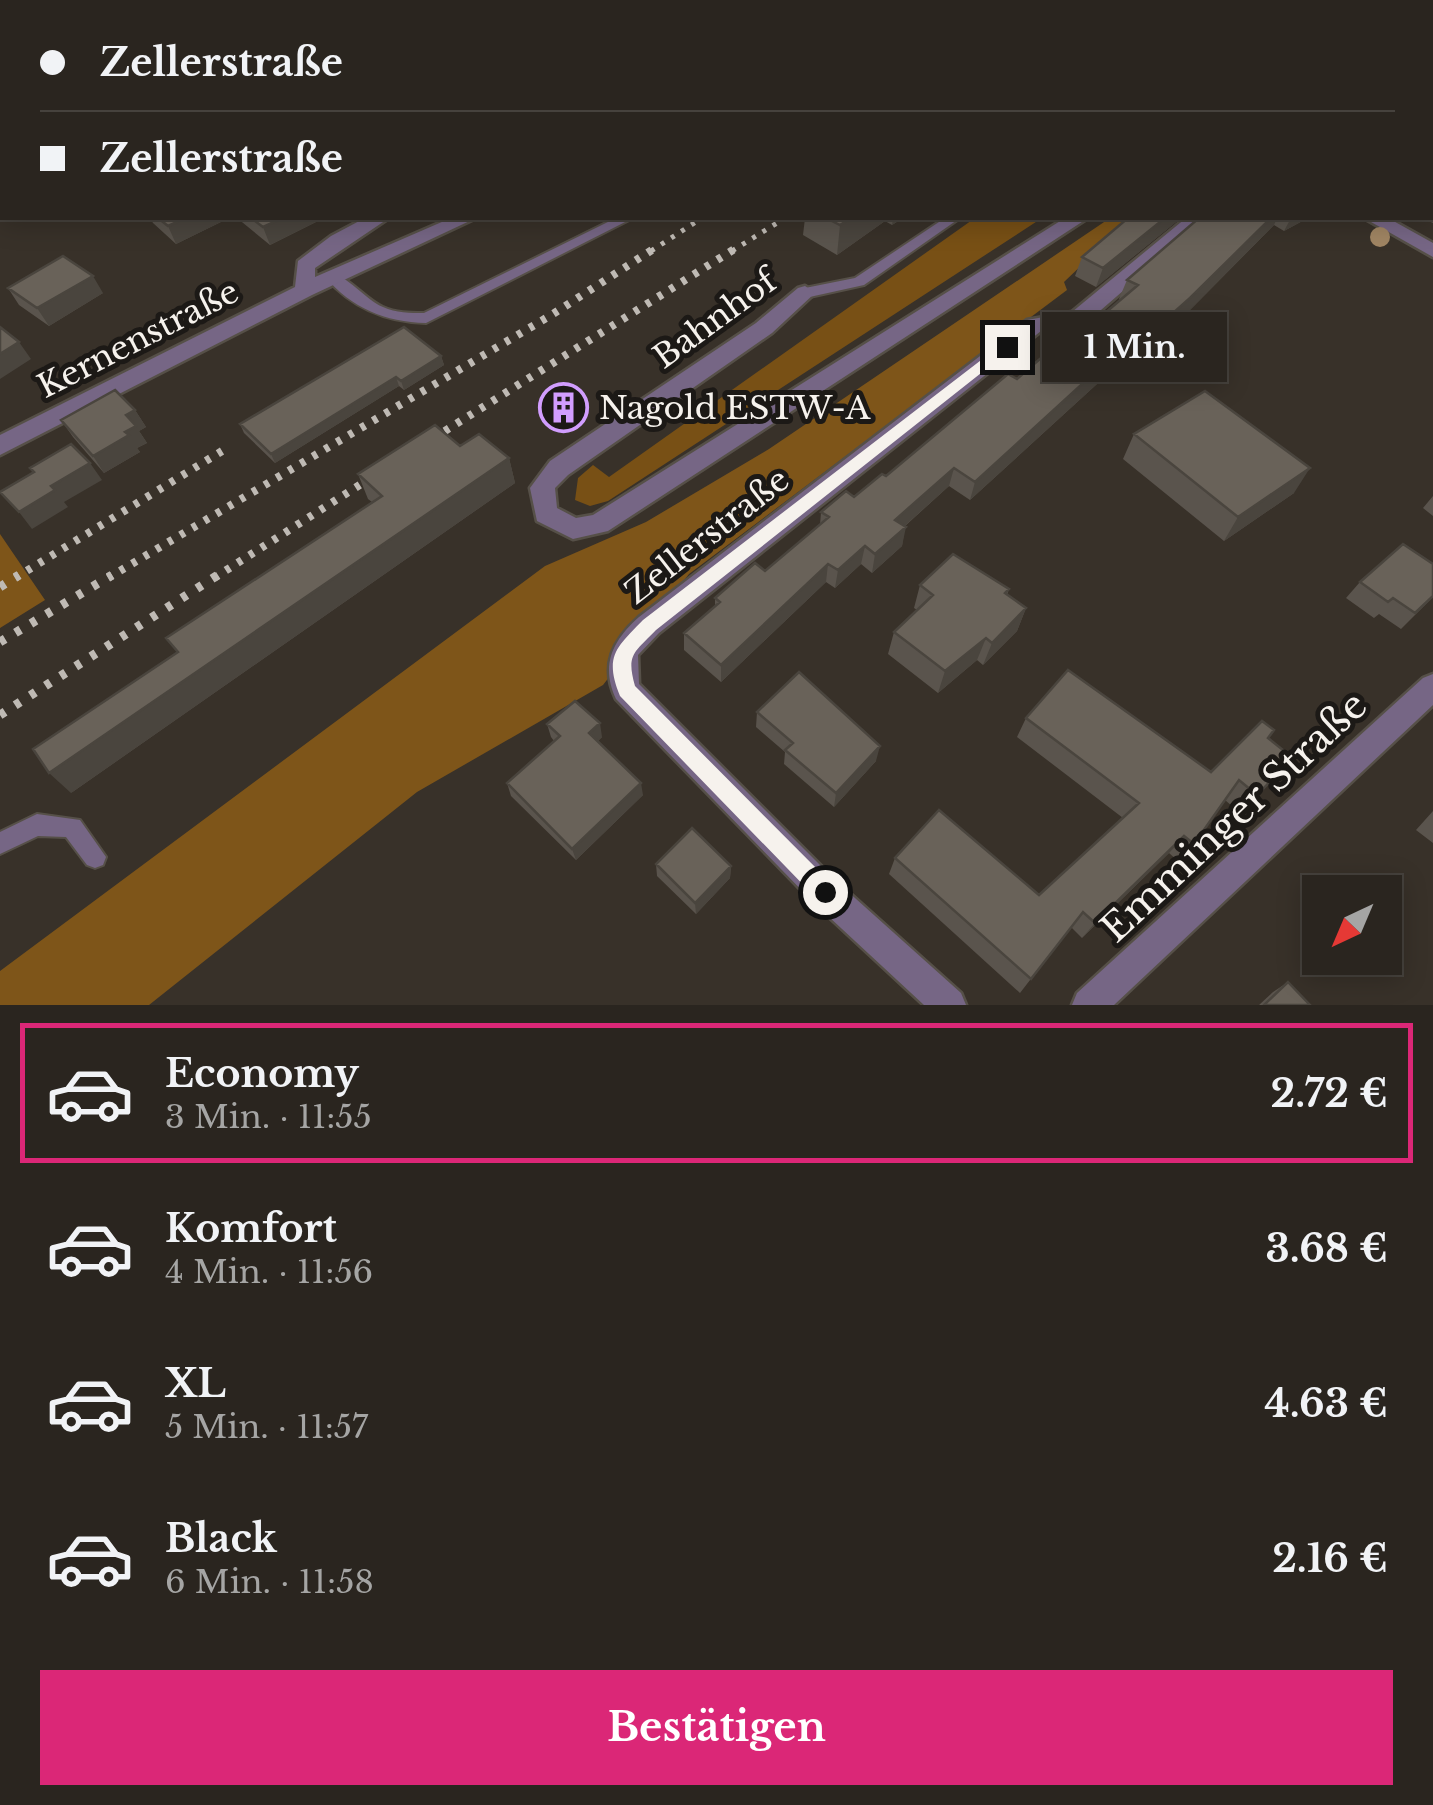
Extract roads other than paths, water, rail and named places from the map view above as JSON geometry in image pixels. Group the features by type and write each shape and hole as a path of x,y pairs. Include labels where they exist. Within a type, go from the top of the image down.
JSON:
{"street":[{"path":"305,290 305,266 338,240 375,220"},
{"name":"Kernenstraße","path":"0,446 305,290 461,220"},
{"name":"Bahnhof","path":"805,293 764,328 559,468 544,482 539,494 546,514 572,529 599,524 1075,220"},
{"name":"Zellerstraße","path":"950,1005 825,892 626,690 620,664 623,652 649,625 1035,326 1078,318 1194,220"},
{"path":"1378,220 1433,251"},
{"name":"Emminger Straße","path":"1090,1005 1433,687"}],"lane":[{"path":"332,277 357,298 392,318 426,318 622,220"},
{"path":"805,293 859,282 951,220"},
{"path":"0,843 37,824 72,828 94,857"}],"railway":[{"path":"651,251 699,220"},
{"path":"732,251 782,220"},
{"path":"108,578 553,314 655,248"},
{"path":"421,446 736,248"},
{"path":"15,578 222,451"},
{"path":"214,578 383,470"},
{"path":"0,587 19,575"},
{"path":"0,642 112,575"},
{"path":"0,715 218,575"}],"place":[{"name":"Nagold ESTW-A","path":"564,408"}]}
